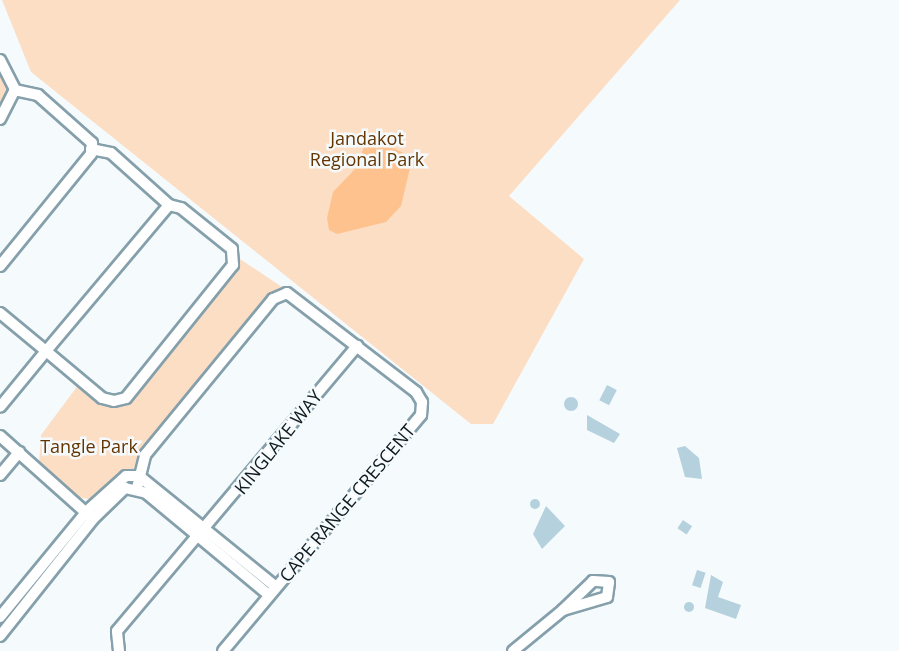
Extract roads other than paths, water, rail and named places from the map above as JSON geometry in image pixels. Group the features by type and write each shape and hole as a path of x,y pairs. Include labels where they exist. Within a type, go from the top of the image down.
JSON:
{"street":[{"path":"0,60 15,90"},
{"path":"0,119 15,90"},
{"path":"15,90 38,94 86,132 92,149"},
{"path":"0,313 102,398 126,398 233,265 232,249 181,207 170,205 111,153 92,149"},
{"path":"0,266 92,149"},
{"path":"0,407 170,205"},
{"name":"CAPE RANGE CRESCENT","path":"137,488 146,454 273,299 288,294 295,297 416,392 421,415 273,591"},
{"name":"KINGLAKE WAY","path":"119,651 117,631 202,533 357,346"},
{"path":"0,436 90,515"},
{"path":"0,475 19,452"},
{"path":"0,616 126,476 139,476 202,533 273,591 223,651"},
{"path":"0,636 90,515 125,488 137,488 202,533"},
{"path":"513,651 563,610"}],"park label":[{"name":"Jandakot Regional Park","path":"367,149"},
{"name":"Tangle Park","path":"89,446"}]}
